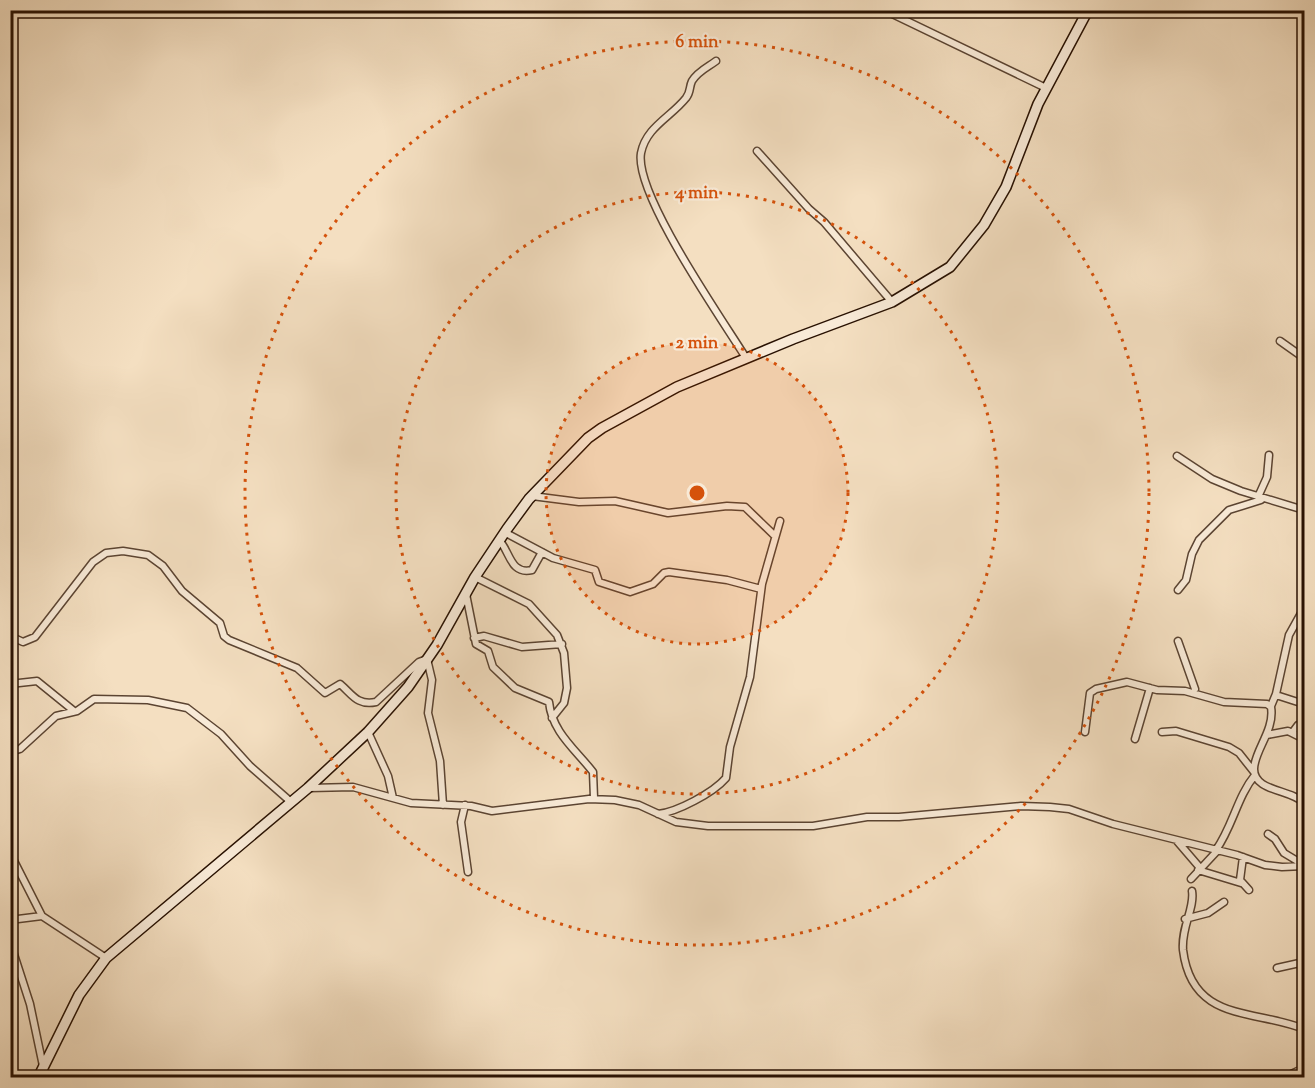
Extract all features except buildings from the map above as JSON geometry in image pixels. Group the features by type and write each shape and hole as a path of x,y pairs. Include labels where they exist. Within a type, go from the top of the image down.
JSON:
{"street":[{"path":"884,10 1046,88"},
{"path":"42,1073 79,995 106,958 308,788 368,732 408,687 502,536 532,496 577,449 602,428 678,387 746,358 892,302 950,267 984,225 1006,187 1046,88 1088,10"},
{"path":"716,61 699,72 686,98 651,131 644,141 640,164 647,186 667,229 701,289 746,358"},
{"path":"757,151 809,209 825,222 892,302"},
{"path":"1280,341 1305,358"},
{"path":"1262,498 1269,455"},
{"path":"1178,456 1212,479 1262,498 1305,510"},
{"path":"532,496 579,502 615,501 668,513 737,506 749,509 775,536"},
{"path":"1178,590 1186,580 1192,554 1199,540 1229,510 1262,498"},
{"path":"657,814 673,812 714,789 726,778 730,747 750,677 761,589 780,521"},
{"path":"502,536 595,570 599,582 626,592 648,586 669,572 727,580 761,589"},
{"path":"502,536 514,566 525,571 532,570 542,552"},
{"path":"10,636 23,642 35,637 93,562 106,553 123,551 148,555 163,566 182,591 220,624 224,636 229,640 297,668 325,693 340,684 355,700 368,704 376,702 419,662 426,659"},
{"path":"475,577 529,604 557,634 562,644 566,697 552,718"},
{"path":"466,594 476,644 488,651 493,667 515,688 549,702 552,718 563,738 593,772 594,798"},
{"path":"1191,879 1217,850 1254,773 1267,735 1272,711 1270,706 1276,695 1289,635 1305,608"},
{"path":"474,638 484,636 522,647 562,644"},
{"path":"1178,640 1195,689 1201,696"},
{"path":"426,659 432,674 429,718 440,761 443,805"},
{"path":"10,684 37,681 74,712"},
{"path":"1085,732 1090,693 1127,682 1150,688 1179,690 1224,702 1262,703 1270,706"},
{"path":"1179,690 1189,687 1195,689"},
{"path":"1135,740 1150,688"},
{"path":"1276,695 1305,705"},
{"path":"10,752 20,749 56,716 74,712 94,699 148,700 184,707 221,734 250,766 291,802"},
{"path":"1293,733 1298,725 1305,723"},
{"path":"1162,732 1176,731 1229,747 1239,753 1263,786 1293,794 1305,803"},
{"path":"1267,735 1282,731 1305,738"},
{"path":"368,732 386,770 393,798"},
{"path":"308,788 353,787 411,803 499,810 594,798 628,802 687,824 776,827 813,826 867,817 899,817 1021,806 1050,807 1069,809 1276,867 1305,865"},
{"path":"465,806 461,822 468,872"},
{"path":"1268,834 1275,839 1284,853 1305,865"},
{"path":"1177,841 1199,869 1241,883 1249,890"},
{"path":"10,853 42,916 106,958"},
{"path":"1241,883 1243,857"},
{"path":"1192,891 1192,904 1185,919 1183,941 1186,962 1198,987 1207,999 1228,1011 1305,1029"},
{"path":"1185,919 1200,916 1224,902"},
{"path":"10,920 42,916"},
{"path":"10,942 30,1004 42,1073"},
{"path":"1277,968 1305,962"},
{"path":"1289,1075 1305,1068"}]}
